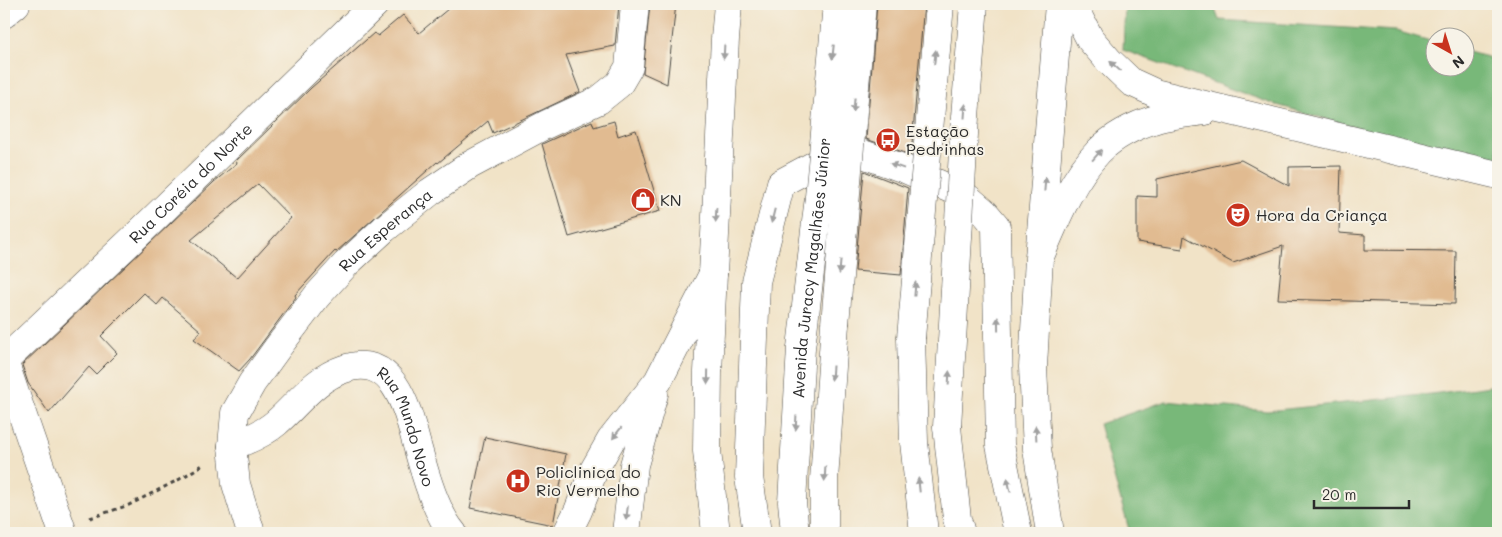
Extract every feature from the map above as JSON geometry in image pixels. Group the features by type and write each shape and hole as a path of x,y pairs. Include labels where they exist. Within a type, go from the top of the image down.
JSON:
{"main road":[{"path":"4,14 16,4"},
{"name":"Rua Coréia do Norte","path":"4,361 130,243 375,4"},
{"name":"Rua Esperança","path":"251,533 236,484 232,446 235,413 252,383 317,296 346,264 384,229 430,192 470,165 545,125 599,100 619,84 629,67 635,4"},
{"path":"716,533 707,452 708,372 728,4"},
{"name":"Avenida Juracy Magalhães Júnior","path":"795,533 792,502 801,348 819,197 837,4"},
{"path":"824,533 824,480 830,389 862,4"},
{"path":"924,533 914,442 911,338 940,4"},
{"path":"961,533 957,518 947,427 965,117 974,4"},
{"path":"1050,533 1037,449 1033,367 1039,258 1059,4"},
{"path":"1072,4 1090,39 1109,60 1131,82 1155,93 1498,175"},
{"path":"1039,258 1061,206 1081,174 1100,150 1126,131 1156,118 1217,109"},
{"path":"757,533 749,477 756,282 781,183 846,148 905,169 964,195 996,226 1000,445 1018,533"},
{"path":"626,533 634,465 658,381 713,274"},
{"path":"4,361 62,531"},
{"name":"Rua Mundo Novo","path":"232,446 254,438 275,423 318,381 344,368 376,367 390,380 401,395 433,495 453,533"},
{"path":"567,533 594,470 611,440 658,381"}],"path":[{"path":"62,531 129,505 180,478 232,446"}],"green space":[{"path":"1125,4 1213,4 1219,20 1396,31 1424,39 1424,78 1474,78 1474,53 1498,60 1498,168 1270,103 1123,50"},
{"path":"1498,385 1498,533 1130,533 1099,424 1166,401 1267,411"}],"building":[{"path":"454,4 619,4 615,46 566,55 580,92 493,133 488,121 437,162 335,251 295,295 296,297 239,371 194,339 201,331 163,298 157,305 144,293 101,336 117,353 96,374 89,367 49,413 28,383 22,365 214,182 237,163 236,161 311,88 374,33 378,36 403,15 419,33","holes":["258,184 291,218 237,278 191,240"]},
{"path":"650,4 676,4 667,84 643,73"},
{"path":"877,4 924,4 911,155 866,139"},
{"path":"592,121 594,127 614,121 618,136 636,130 660,211 569,237 542,144"},
{"name":"Hora da Criança","path":"1241,160 1289,186 1289,167 1341,166 1339,233 1365,235 1365,250 1456,251 1455,304 1278,299 1283,246 1233,263 1184,236 1182,249 1137,242 1137,196 1157,197 1157,179"},
{"path":"864,171 908,188 901,275 855,271"},
{"name":"Policlinica do Rio Vermelho","path":"485,437 566,454 553,525 470,508"}],"place":[{"name":"Estação Pedrinhas","path":"888,140"},
{"name":"KN","path":"643,200"},
{"name":"Hora da Criança","path":"1238,215"},
{"name":"Policlinica do Rio Vermelho","path":"518,481"}]}
